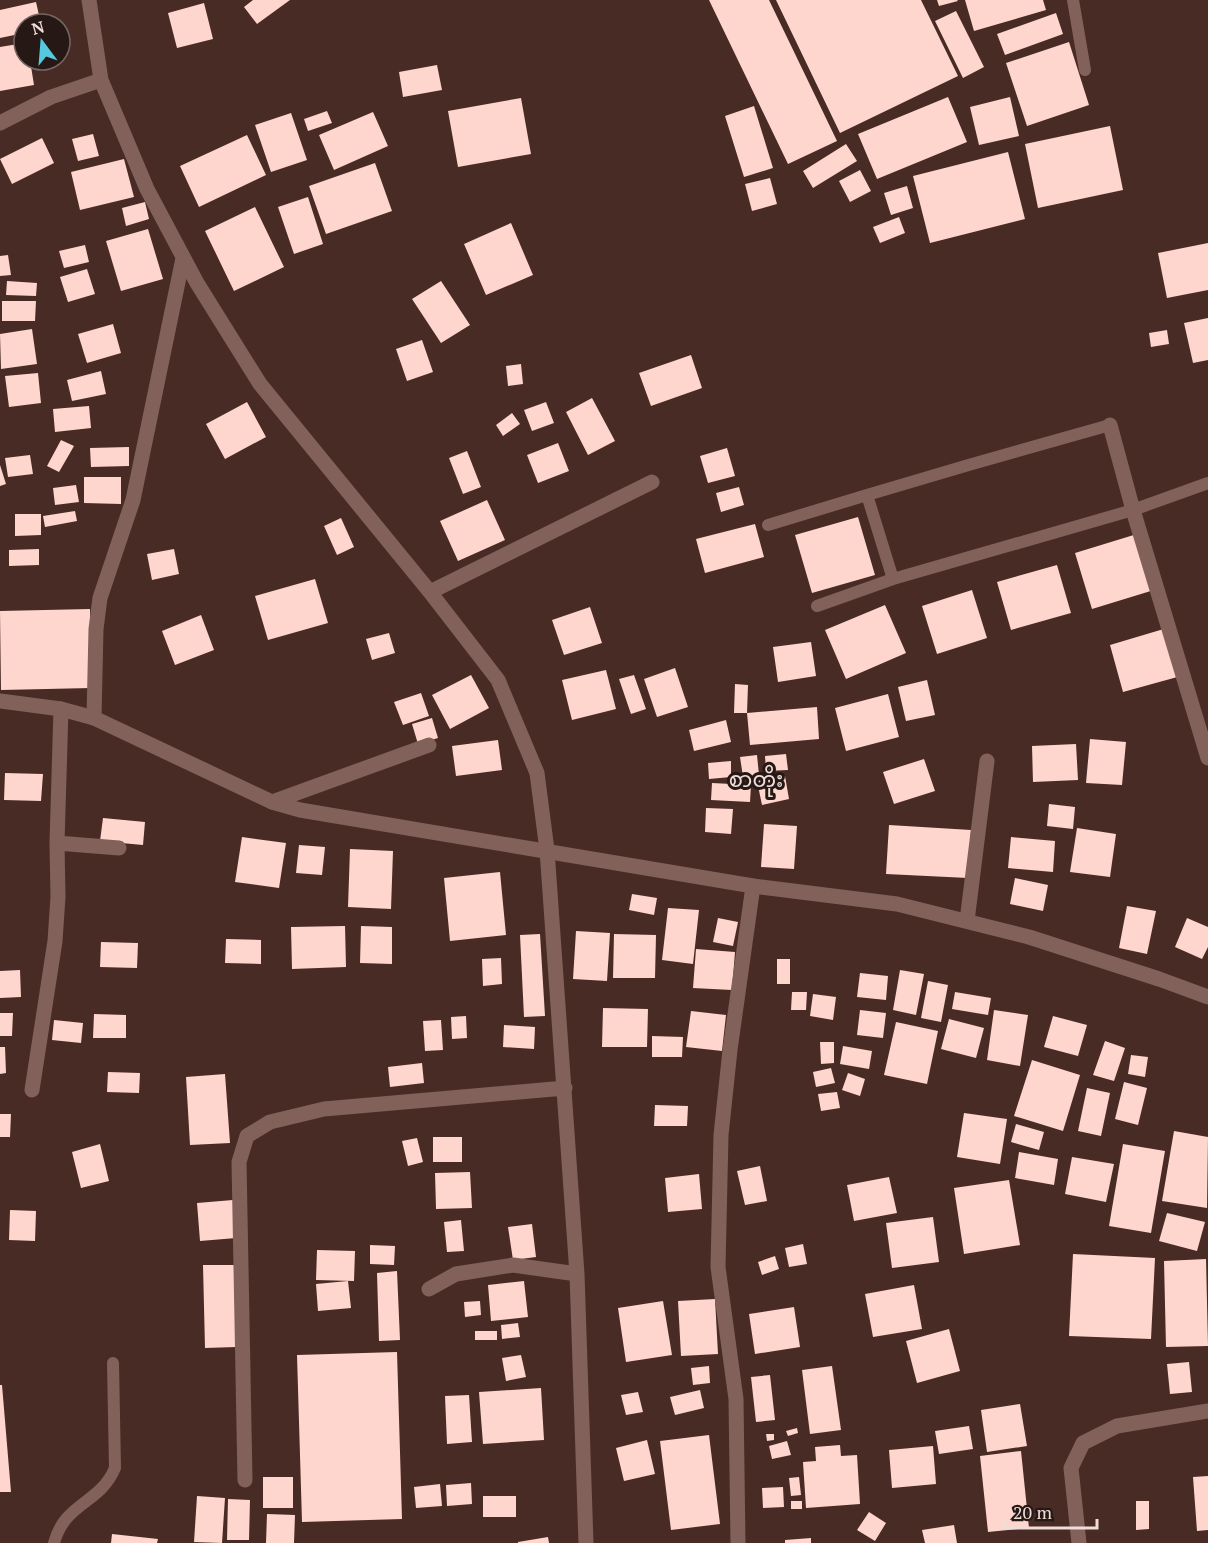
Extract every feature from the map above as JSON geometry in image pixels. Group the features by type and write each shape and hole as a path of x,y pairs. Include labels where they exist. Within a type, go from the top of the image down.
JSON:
{"street":[{"path":"89,0 101,80 147,189 197,284 260,384 430,592 498,680 537,773 547,850 577,1274 586,1543"},
{"path":"0,123 51,97 101,80"},
{"path":"94,718 96,628 100,598 133,500 183,258"},
{"path":"1110,426 1208,758"},
{"path":"430,592 652,482"},
{"path":"0,701 61,709 94,718 272,802 300,810 753,886 897,904 1029,937 1208,997"},
{"path":"32,1090 55,941 58,897 57,843 61,709"},
{"path":"272,802 429,745"},
{"path":"967,921 987,761"},
{"path":"57,843 119,849"},
{"path":"738,1543 736,1399 718,1267 721,1135 730,1050 753,886"},
{"path":"245,1480 239,1162 247,1136 270,1122 324,1109 565,1088"},
{"path":"429,1289 456,1274 513,1264 577,1274"},
{"path":"1079,1543 1071,1468 1083,1443 1117,1426 1208,1412"}],"lane":[{"path":"1073,0 1085,70"},
{"path":"768,525 972,464 1110,426"},
{"path":"817,606 893,579 1133,510 1208,483"},
{"path":"867,495 893,579"},
{"path":"54,1543 58,1530 67,1516 110,1480 115,1468 113,1363"}],"building":[{"path":"253,0 290,0 257,24 244,7"},
{"path":"709,0 769,0 837,141 788,164"},
{"path":"776,0 921,0 958,76 840,133"},
{"path":"937,0 957,0 958,1 939,6"},
{"path":"965,0 1043,0 1046,10 974,31"},
{"path":"36,2 38,12 12,12 12,36 0,38 0,10"},
{"path":"204,3 213,39 177,48 168,13"},
{"path":"956,11 984,67 963,78 935,21"},
{"path":"1056,13 1063,34 1005,55 997,34"},
{"path":"1069,42 1089,105 1027,126 1006,63"},
{"path":"12,45 12,72 32,72 34,85 0,91 0,47"},
{"path":"437,65 442,90 403,97 399,72"},
{"path":"948,97 967,142 877,179 858,134"},
{"path":"1010,97 1019,136 979,145 970,107"},
{"path":"521,98 531,154 458,167 448,111"},
{"path":"754,106 773,168 744,177 725,116"},
{"path":"327,111 332,123 308,131 304,119"},
{"path":"373,112 388,146 334,170 319,135"},
{"path":"291,113 307,160 271,172 255,125"},
{"path":"1110,126 1123,190 1038,208 1025,144"},
{"path":"93,134 99,156 78,161 72,139"},
{"path":"247,135 266,175 199,207 180,166"},
{"path":"42,138 54,163 12,184 0,159"},
{"path":"846,144 857,161 813,188 803,171"},
{"path":"1008,152 1025,219 930,243 913,176"},
{"path":"124,159 134,197 80,210 71,172"},
{"path":"375,163 392,211 326,234 309,186"},
{"path":"860,170 871,191 850,202 839,181"},
{"path":"770,178 777,204 752,211 745,184"},
{"path":"907,186 913,208 891,215 884,193"},
{"path":"308,197 323,244 294,254 278,207"},
{"path":"145,202 149,219 126,226 122,208"},
{"path":"255,207 284,267 234,291 205,231"},
{"path":"899,217 905,233 880,243 873,227"},
{"path":"511,223 533,275 486,295 464,244"},
{"path":"148,229 163,279 121,291 106,241"},
{"path":"1208,243 1208,290 1167,298 1158,253"},
{"path":"85,245 89,262 64,268 59,251"},
{"path":"8,255 11,275 0,276 0,256"},
{"path":"87,269 95,294 68,302 60,277"},
{"path":"7,281 37,283 36,296 6,295"},
{"path":"441,281 470,325 441,343 412,299"},
{"path":"2,301 36,301 35,321 2,321"},
{"path":"1208,318 1208,360 1193,363 1184,323"},
{"path":"113,324 121,353 87,363 78,334"},
{"path":"32,329 37,364 1,369 0,334"},
{"path":"1167,330 1169,344 1151,347 1149,333"},
{"path":"422,340 433,372 407,381 396,349"},
{"path":"691,355 702,388 651,406 639,373"},
{"path":"521,364 523,384 508,386 506,366"},
{"path":"101,371 106,394 72,401 67,380"},
{"path":"38,373 41,403 9,407 5,376"},
{"path":"592,398 615,441 588,455 566,412"},
{"path":"247,402 266,437 225,459 206,424"},
{"path":"546,402 554,423 532,431 524,410"},
{"path":"89,406 91,428 55,432 53,409"},
{"path":"512,413 520,424 503,436 496,425"},
{"path":"61,440 74,446 59,472 47,466"},
{"path":"558,443 569,471 538,483 527,455"},
{"path":"129,447 129,466 91,467 90,448"},
{"path":"727,448 735,476 708,483 700,456"},
{"path":"467,451 481,487 463,494 449,458"},
{"path":"30,455 33,474 8,477 5,458"},
{"path":"0,465 6,484 0,486"},
{"path":"84,477 121,477 121,504 84,503"},
{"path":"76,485 79,502 55,505 53,488"},
{"path":"739,487 744,505 721,512 716,493"},
{"path":"487,500 505,540 458,561 440,521"},
{"path":"75,511 77,521 45,527 43,516"},
{"path":"15,514 41,514 41,535 15,536"},
{"path":"858,517 875,575 812,593 795,535"},
{"path":"341,518 354,547 337,555 324,526"},
{"path":"755,524 764,557 705,573 696,539"},
{"path":"1137,534 1154,590 1092,609 1075,553"},
{"path":"39,549 39,565 9,566 9,550"},
{"path":"174,549 179,574 152,580 147,554"},
{"path":"1057,565 1071,613 1011,630 997,582"},
{"path":"315,579 328,623 268,640 255,596"},
{"path":"972,590 987,638 937,654 922,606"},
{"path":"885,605 906,653 846,679 825,630"},
{"path":"590,607 602,643 564,655 552,620"},
{"path":"90,609 91,688 1,690 0,611"},
{"path":"201,615 214,650 175,665 162,631"},
{"path":"1167,628 1181,676 1123,692 1110,645"},
{"path":"389,633 395,653 372,660 366,639"},
{"path":"811,642 816,676 778,682 773,647"},
{"path":"675,668 688,707 657,717 644,679"},
{"path":"606,670 616,709 572,720 562,680"},
{"path":"471,675 489,708 450,729 432,695"},
{"path":"634,675 646,709 631,714 619,679"},
{"path":"927,680 935,715 906,721 898,687"},
{"path":"735,684 748,685 747,713 734,713"},
{"path":"421,693 429,716 403,725 394,702"},
{"path":"888,694 899,737 846,751 835,708"},
{"path":"817,707 819,739 750,745 747,713"},
{"path":"432,718 438,738 418,744 412,724"},
{"path":"726,720 731,742 694,751 689,730"},
{"path":"1090,739 1126,742 1122,785 1086,783"},
{"path":"498,740 502,770 456,776 452,746"},
{"path":"1076,744 1078,780 1033,782 1032,746"},
{"path":"786,754 788,770 766,771 765,756"},
{"path":"757,755 759,775 743,777 740,757"},
{"path":"924,759 935,791 894,804 883,772"},
{"path":"731,761 731,777 709,779 708,763"},
{"path":"5,773 43,774 41,801 4,800"},
{"path":"785,776 789,799 762,805 757,781"},
{"path":"712,783 751,785 750,802 711,800"},
{"path":"1049,804 1075,807 1073,829 1047,826"},
{"path":"706,808 733,809 731,834 705,832"},
{"path":"103,818 145,822 143,845 100,841"},
{"path":"764,824 797,826 794,869 761,867"},
{"path":"889,825 971,830 968,878 886,874"},
{"path":"1077,828 1116,834 1110,877 1070,872"},
{"path":"242,837 286,843 279,888 235,882"},
{"path":"1011,837 1055,841 1053,872 1008,868"},
{"path":"299,845 325,847 322,875 296,873"},
{"path":"350,849 393,851 391,909 348,907"},
{"path":"500,872 506,935 450,941 444,878"},
{"path":"1015,878 1048,885 1043,911 1010,904"},
{"path":"632,894 657,898 654,915 629,910"},
{"path":"1127,906 1156,911 1147,954 1119,948"},
{"path":"668,908 699,910 693,964 662,960"},
{"path":"718,918 738,922 733,946 713,942"},
{"path":"1187,918 1208,927 1208,947 1202,959 1175,947"},
{"path":"345,926 346,967 292,969 291,927"},
{"path":"361,926 392,927 392,964 360,963"},
{"path":"576,931 610,933 607,981 573,979"},
{"path":"540,934 545,1016 524,1017 520,935"},
{"path":"614,934 656,935 655,978 613,978"},
{"path":"226,939 261,940 261,964 225,963"},
{"path":"101,942 138,943 137,968 100,967"},
{"path":"696,949 735,952 732,990 693,988"},
{"path":"501,958 502,984 483,986 482,959"},
{"path":"777,959 790,959 790,984 777,984"},
{"path":"20,970 21,997 0,998 0,971"},
{"path":"900,970 924,974 916,1015 893,1010"},
{"path":"860,973 888,976 886,1000 857,997"},
{"path":"928,981 948,985 941,1022 921,1018"},
{"path":"792,992 807,992 806,1010 791,1010"},
{"path":"955,992 991,998 988,1015 952,1009"},
{"path":"813,994 836,997 833,1020 810,1016"},
{"path":"603,1008 648,1009 647,1047 602,1047"},
{"path":"860,1010 886,1013 883,1038 857,1035"},
{"path":"994,1010 1028,1015 1020,1066 987,1060"},
{"path":"691,1011 726,1015 722,1051 686,1047"},
{"path":"0,1013 13,1013 12,1036 0,1036"},
{"path":"94,1014 126,1015 126,1038 93,1038"},
{"path":"466,1016 467,1038 452,1039 451,1017"},
{"path":"1053,1016 1087,1025 1078,1056 1044,1047"},
{"path":"949,1019 984,1028 976,1058 941,1049"},
{"path":"54,1020 83,1023 81,1043 52,1040"},
{"path":"441,1020 443,1050 425,1051 423,1021"},
{"path":"896,1022 938,1031 927,1084 884,1075"},
{"path":"504,1025 535,1027 534,1049 503,1047"},
{"path":"652,1036 683,1037 682,1057 652,1057"},
{"path":"1105,1041 1125,1048 1114,1081 1093,1075"},
{"path":"820,1042 834,1042 834,1063 821,1064"},
{"path":"843,1046 872,1051 869,1069 840,1064"},
{"path":"0,1047 5,1047 6,1073 0,1074"},
{"path":"1131,1055 1148,1057 1145,1077 1128,1074"},
{"path":"1032,1060 1080,1075 1063,1131 1014,1116"},
{"path":"422,1063 424,1083 390,1087 388,1067"},
{"path":"831,1068 835,1083 816,1087 813,1072"},
{"path":"108,1072 140,1073 139,1093 107,1092"},
{"path":"848,1073 865,1079 860,1096 842,1090"},
{"path":"225,1074 230,1143 190,1145 186,1077"},
{"path":"1124,1082 1147,1088 1138,1125 1115,1119"},
{"path":"1087,1088 1110,1093 1101,1136 1078,1131"},
{"path":"837,1092 840,1108 821,1111 818,1094"},
{"path":"655,1105 688,1106 687,1126 654,1126"},
{"path":"964,1113 1007,1119 1000,1164 957,1157"},
{"path":"0,1114 11,1114 10,1137 0,1137"},
{"path":"1016,1124 1044,1132 1039,1150 1011,1142"},
{"path":"1174,1131 1208,1137 1207,1208 1162,1201"},
{"path":"433,1137 462,1137 462,1162 433,1162"},
{"path":"417,1138 423,1162 408,1166 402,1141"},
{"path":"100,1144 109,1181 81,1188 72,1152"},
{"path":"1123,1144 1165,1151 1151,1233 1109,1226"},
{"path":"1019,1152 1058,1159 1054,1185 1015,1178"},
{"path":"1072,1157 1114,1164 1106,1202 1065,1194"},
{"path":"760,1166 767,1201 745,1205 737,1171"},
{"path":"470,1172 472,1208 436,1209 435,1173"},
{"path":"699,1174 702,1209 668,1212 665,1178"},
{"path":"889,1177 897,1213 854,1221 847,1185"},
{"path":"1009,1180 1020,1245 964,1254 954,1188"},
{"path":"233,1200 236,1238 200,1241 197,1203"},
{"path":"10,1210 36,1211 35,1241 9,1240"},
{"path":"1167,1213 1205,1222 1197,1251 1159,1241"},
{"path":"933,1217 939,1262 892,1268 886,1223"},
{"path":"461,1220 464,1251 447,1252 444,1222"},
{"path":"532,1224 536,1257 513,1260 508,1227"},
{"path":"803,1244 807,1264 789,1267 785,1248"},
{"path":"370,1245 395,1246 394,1265 370,1264"},
{"path":"317,1250 355,1251 354,1281 316,1280"},
{"path":"1073,1254 1155,1258 1151,1339 1069,1336"},
{"path":"775,1256 779,1269 762,1275 758,1262"},
{"path":"1206,1259 1208,1346 1166,1347 1164,1261"},
{"path":"203,1265 234,1265 236,1347 205,1348"},
{"path":"397,1271 400,1340 379,1341 377,1273"},
{"path":"348,1281 351,1308 318,1311 316,1284"},
{"path":"524,1281 528,1317 491,1321 488,1285"},
{"path":"914,1285 922,1329 873,1337 865,1294"},
{"path":"715,1299 718,1354 681,1356 678,1301"},
{"path":"480,1301 481,1315 465,1317 464,1302"},
{"path":"663,1301 672,1355 626,1362 618,1308"},
{"path":"794,1307 800,1347 755,1354 749,1314"},
{"path":"518,1323 520,1337 502,1339 501,1325"},
{"path":"949,1329 960,1371 917,1383 906,1341"},
{"path":"475,1331 497,1331 497,1340 475,1340"},
{"path":"397,1352 402,1519 302,1522 297,1355"},
{"path":"521,1355 526,1377 506,1381 502,1358"},
{"path":"1189,1362 1192,1392 1170,1394 1167,1364"},
{"path":"709,1366 710,1383 693,1385 691,1368"},
{"path":"832,1366 841,1430 810,1434 802,1370"},
{"path":"770,1375 775,1420 756,1422 751,1377"},
{"path":"0,1385 2,1385 11,1492 0,1492"},
{"path":"541,1388 544,1440 483,1444 479,1392"},
{"path":"700,1390 704,1408 675,1415 670,1397"},
{"path":"638,1392 643,1412 626,1415 621,1395"},
{"path":"469,1395 472,1442 447,1444 445,1396"},
{"path":"1020,1404 1027,1446 987,1452 981,1410"},
{"path":"969,1426 973,1449 939,1454 935,1431"},
{"path":"797,1428 798,1433 788,1436 786,1431"},
{"path":"766,1434 774,1434 774,1440 767,1441"},
{"path":"709,1435 720,1524 671,1530 660,1441"},
{"path":"647,1440 655,1474 624,1481 616,1448"},
{"path":"787,1441 791,1455 772,1459 769,1446"},
{"path":"840,1445 841,1456 857,1455 860,1504 806,1508 803,1462 816,1461 815,1447"},
{"path":"933,1446 936,1484 892,1488 889,1450"},
{"path":"1021,1451 1029,1528 988,1532 980,1456"},
{"path":"1208,1476 1208,1530 1197,1531 1193,1477"},
{"path":"263,1477 293,1477 293,1508 263,1508"},
{"path":"799,1477 801,1495 791,1496 789,1478"},
{"path":"471,1483 472,1504 447,1506 446,1485"},
{"path":"440,1484 442,1506 416,1508 414,1487"},
{"path":"783,1487 784,1507 763,1508 762,1488"},
{"path":"197,1496 225,1498 222,1543 194,1542"},
{"path":"483,1496 516,1496 516,1517 483,1517"},
{"path":"228,1499 250,1500 249,1540 227,1540"},
{"path":"791,1501 802,1501 802,1509 791,1509"},
{"path":"1136,1501 1149,1501 1149,1529 1136,1530"},
{"path":"869,1512 886,1523 875,1541 857,1530"},
{"path":"267,1514 295,1515 294,1543 266,1543"},
{"path":"954,1525 957,1543 925,1543 922,1530"},
{"path":"112,1534 158,1539 157,1543 111,1543"},
{"path":"548,1537 549,1543 518,1543 518,1542"},
{"path":"811,1538 811,1543 785,1543 785,1540"}],"district":[{"name":"စာတိုး","path":"756,779"}]}
